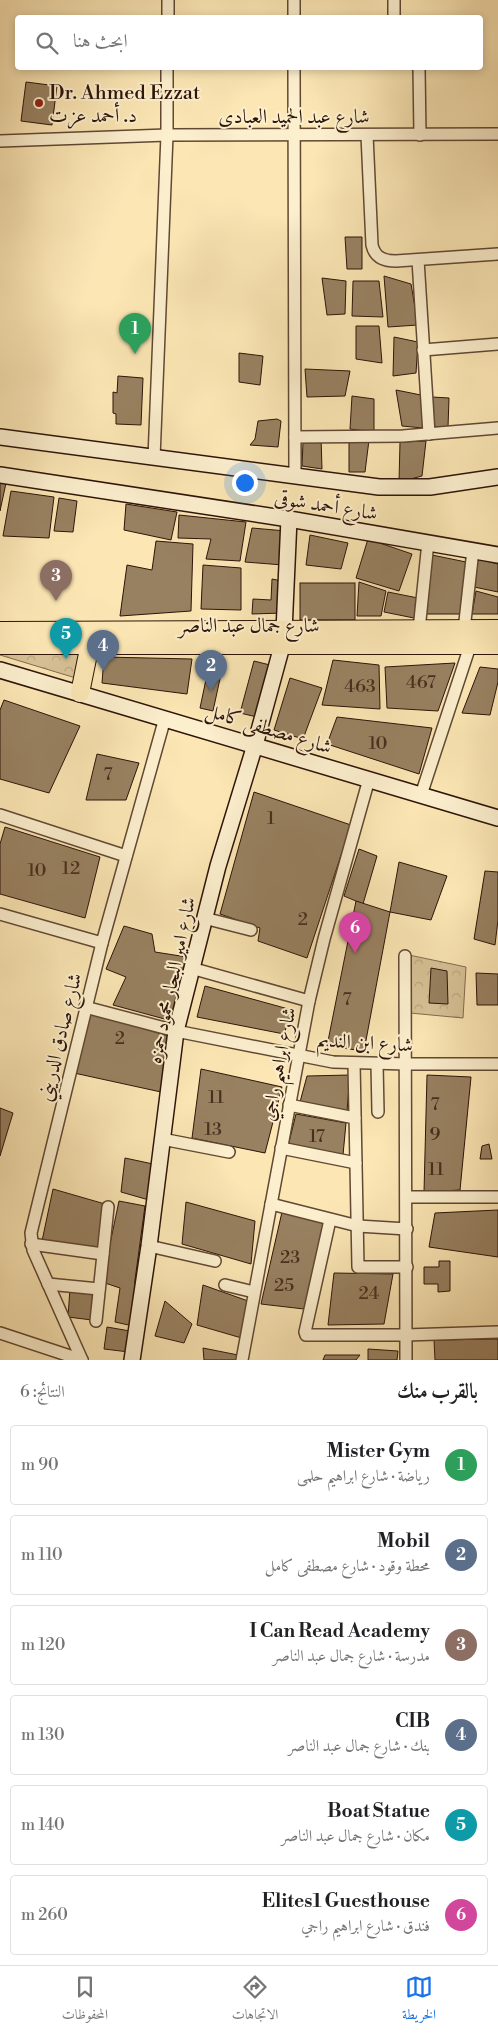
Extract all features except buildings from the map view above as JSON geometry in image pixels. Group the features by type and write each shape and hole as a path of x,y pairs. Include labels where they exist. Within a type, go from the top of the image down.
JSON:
{"main road":[{"name":"شارع جمال عبد الناصر","path":"0,631 90,637 283,639 467,638 498,629"},
{"name":"شارع جمال عبد الناصر","path":"283,639 419,630 498,645"},
{"name":"شارع جمال عبد الناصر","path":"0,645 90,637"},
{"path":"80,692 90,637"}],"street":[{"path":"168,0 168,15"},
{"path":"294,0 294,15"},
{"path":"394,0 394,15"},
{"path":"154,458 167,135 167,70"},
{"path":"294,70 295,477"},
{"path":"419,70 420,134"},
{"name":"شارع عبد الحميد العبادى","path":"0,141 167,135 498,134"},
{"path":"367,135 373,250 380,258 385,261 418,260 498,254"},
{"path":"418,260 429,434"},
{"path":"424,350 498,344"},
{"path":"295,437 429,434 498,428"},
{"name":"شارع أحمد شوقى","path":"0,437 370,486 404,487 456,484 498,477"},
{"name":"شارع أحمد شوقى","path":"0,475 498,554"},
{"name":"شارع امير البحار محمود حمزه","path":"132,1360 149,1246 176,1031 204,918 255,745 283,639 289,520"},
{"path":"419,630 428,542"},
{"path":"421,795 467,638 473,550"},
{"name":"شارع مصطفى كامل","path":"0,670 80,692 498,818"},
{"name":"شارع صادق الدريني","path":"82,1360 31,1244 31,1233 35,1209 85,1007 165,718"},
{"name":"شارع ابراهيم راجي","path":"242,1360 270,1204 310,1001 324,939 369,779"},
{"path":"0,815 126,856"},
{"path":"0,914 102,943"},
{"path":"204,918 251,930"},
{"path":"406,956 406,1360"},
{"path":"191,968 310,1001"},
{"name":"شارع ابن النديم","path":"85,1007 176,1031 333,1062 498,1064"},
{"path":"354,1063 358,1268 407,1267"},
{"path":"377,1064 378,1112"},
{"path":"289,1105 355,1118"},
{"path":"162,1139 229,1152"},
{"path":"281,1148 356,1163"},
{"path":"407,1197 498,1197"},
{"path":"270,1204 358,1226 407,1229"},
{"path":"96,1321 108,1207"},
{"path":"330,1220 306,1335 406,1335 498,1332"},
{"path":"31,1244 103,1254"},
{"path":"149,1246 215,1261"},
{"path":"48,1284 99,1289"},
{"path":"224,1286 254,1292"},
{"path":"0,1333 82,1360"}],"green space":[{"path":"81,647 79,679 0,655 0,652"},
{"path":"409,955 466,967 463,1018 410,1013"}],"place":[{"name":"Dr. Ahmed Ezzat د. أحمد عزت","path":"39,103"},
{"name":"Mister Gym","path":"135,354"},
{"name":"I Can Read Academy","path":"56,601"},
{"name":"Boat Statue","path":"66,659"},
{"name":"CIB","path":"103,671"},
{"name":"Mobil","path":"211,691"},
{"name":"Elites1 Guesthouse","path":"355,953"}]}
